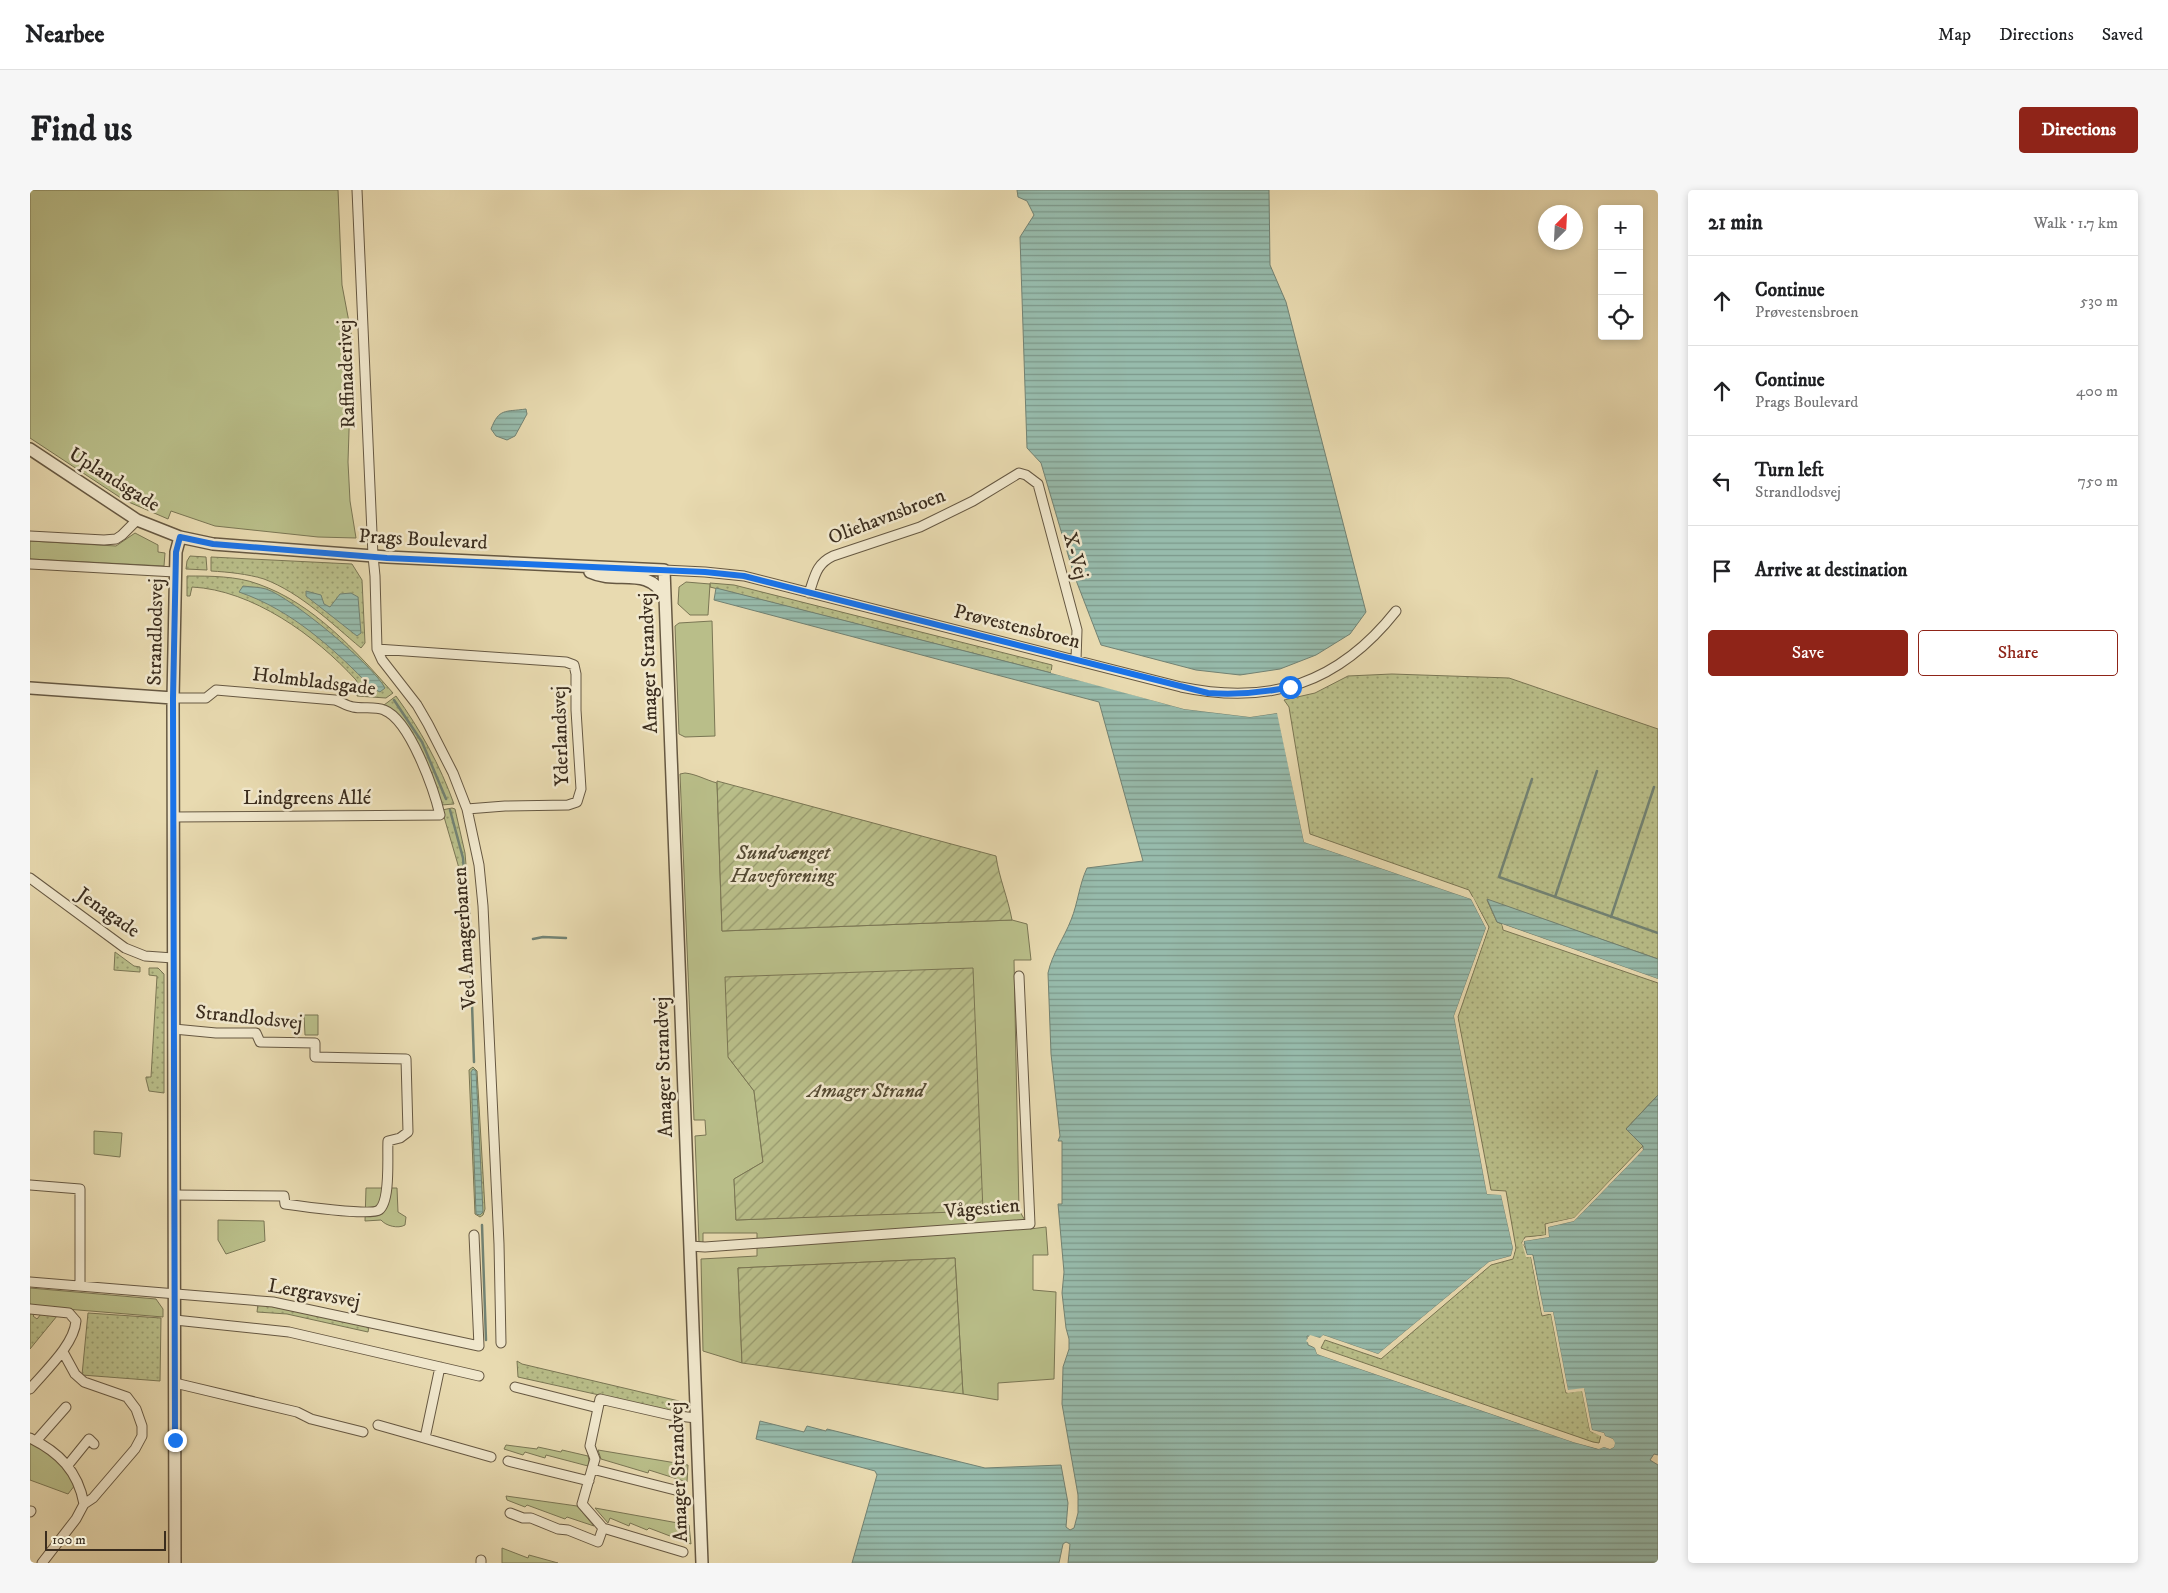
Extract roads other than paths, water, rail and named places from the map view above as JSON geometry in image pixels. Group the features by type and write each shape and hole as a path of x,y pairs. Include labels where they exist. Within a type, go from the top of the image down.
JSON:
{"street":[{"name":"Raffinaderivej","path":"357,190 373,556"},
{"name":"Uplandsgade","path":"30,449 137,520 180,537"},
{"name":"Oliehavnsbroen","path":"810,593 817,568 822,561 920,527 973,501 1019,473"},
{"name":"X-Vej","path":"1019,473 1033,479 1038,484 1077,630 1076,660"},
{"path":"30,536 110,540 122,535 137,520"},
{"name":"Prags Boulevard","path":"180,537 213,544 373,556 664,570"},
{"name":"Strandlodsvej","path":"175,1563 173,698 175,572 176,552 180,537"},
{"name":"Ved Amagerbanen","path":"373,556 378,649 382,660 413,699 453,773 466,809 479,865 483,906 499,1244 501,1343"},
{"path":"30,564 175,572"},
{"path":"580,566 597,575 641,578 650,581 656,584 665,597"},
{"name":"Prøvestensbroen","path":"664,570 744,576 1208,693 1236,695 1263,693 1298,684 1340,665 1381,630 1396,610"},
{"name":"Amager Strandvej","path":"664,570 702,1563"},
{"name":"Yderlandsvej","path":"378,649 566,662 574,665 581,789 577,802 568,806 505,806 466,809"},
{"name":"Holmbladsgade","path":"30,688 173,698 206,698 216,690 335,700 352,707 385,710 395,717 412,744 432,786 440,815"},
{"name":"Lindgreens Allé","path":"174,817 440,815"},
{"name":"Jenagade","path":"30,878 126,948 145,956 174,958"},
{"name":"Vågestien","path":"690,1246 706,1247 1030,1224 1019,976"},
{"name":"Strandlodsvej","path":"174,1029 216,1033 256,1033 260,1042 315,1043 315,1057 406,1059 408,1132 400,1138 388,1141 387,1190 381,1207 374,1212 328,1210 286,1204 284,1196 174,1195"},
{"path":"30,1185 80,1189 80,1286"},
{"name":"Lergravsvej","path":"30,1282 294,1306 479,1346 474,1235"},
{"path":"30,1310 69,1313 76,1321 63,1352 56,1357 30,1389"},
{"name":"Lergravsvej","path":"175,1320 289,1332 479,1376"},
{"path":"42,1563 76,1519 84,1504 94,1498 135,1448 142,1436 142,1426 136,1409 127,1397 84,1382 75,1374 63,1352"},
{"path":"424,1438 440,1367"},
{"path":"175,1383 297,1412 312,1419 363,1432"},
{"path":"515,1387 598,1408"},
{"path":"683,1552 603,1528 582,1504 595,1459 590,1446 600,1399 670,1415 696,1418"},
{"path":"66,1407 33,1439 53,1451 68,1465 78,1483 84,1504"},
{"path":"378,1425 491,1457"},
{"path":"68,1465 89,1440 94,1444"},
{"path":"508,1461 589,1480"},
{"path":"592,1469 675,1490"},
{"path":"510,1513 523,1518 531,1518 598,1542 603,1528"}],"waterway":[{"path":"394,700 422,742 446,799"},
{"path":"1555,897 1597,771"},
{"path":"1532,779 1499,877 1658,933"},
{"path":"1611,917 1654,787"},
{"path":"450,810 463,858 468,919"},
{"path":"469,928 471,966"},
{"path":"533,939 543,937 566,938"},
{"path":"471,974 474,1062"},
{"path":"482,1225 486,1340"}],"park label":[{"name":"Sundvænget Haveforening","path":"783,864"},
{"name":"Amager Strand","path":"866,1091"}]}
